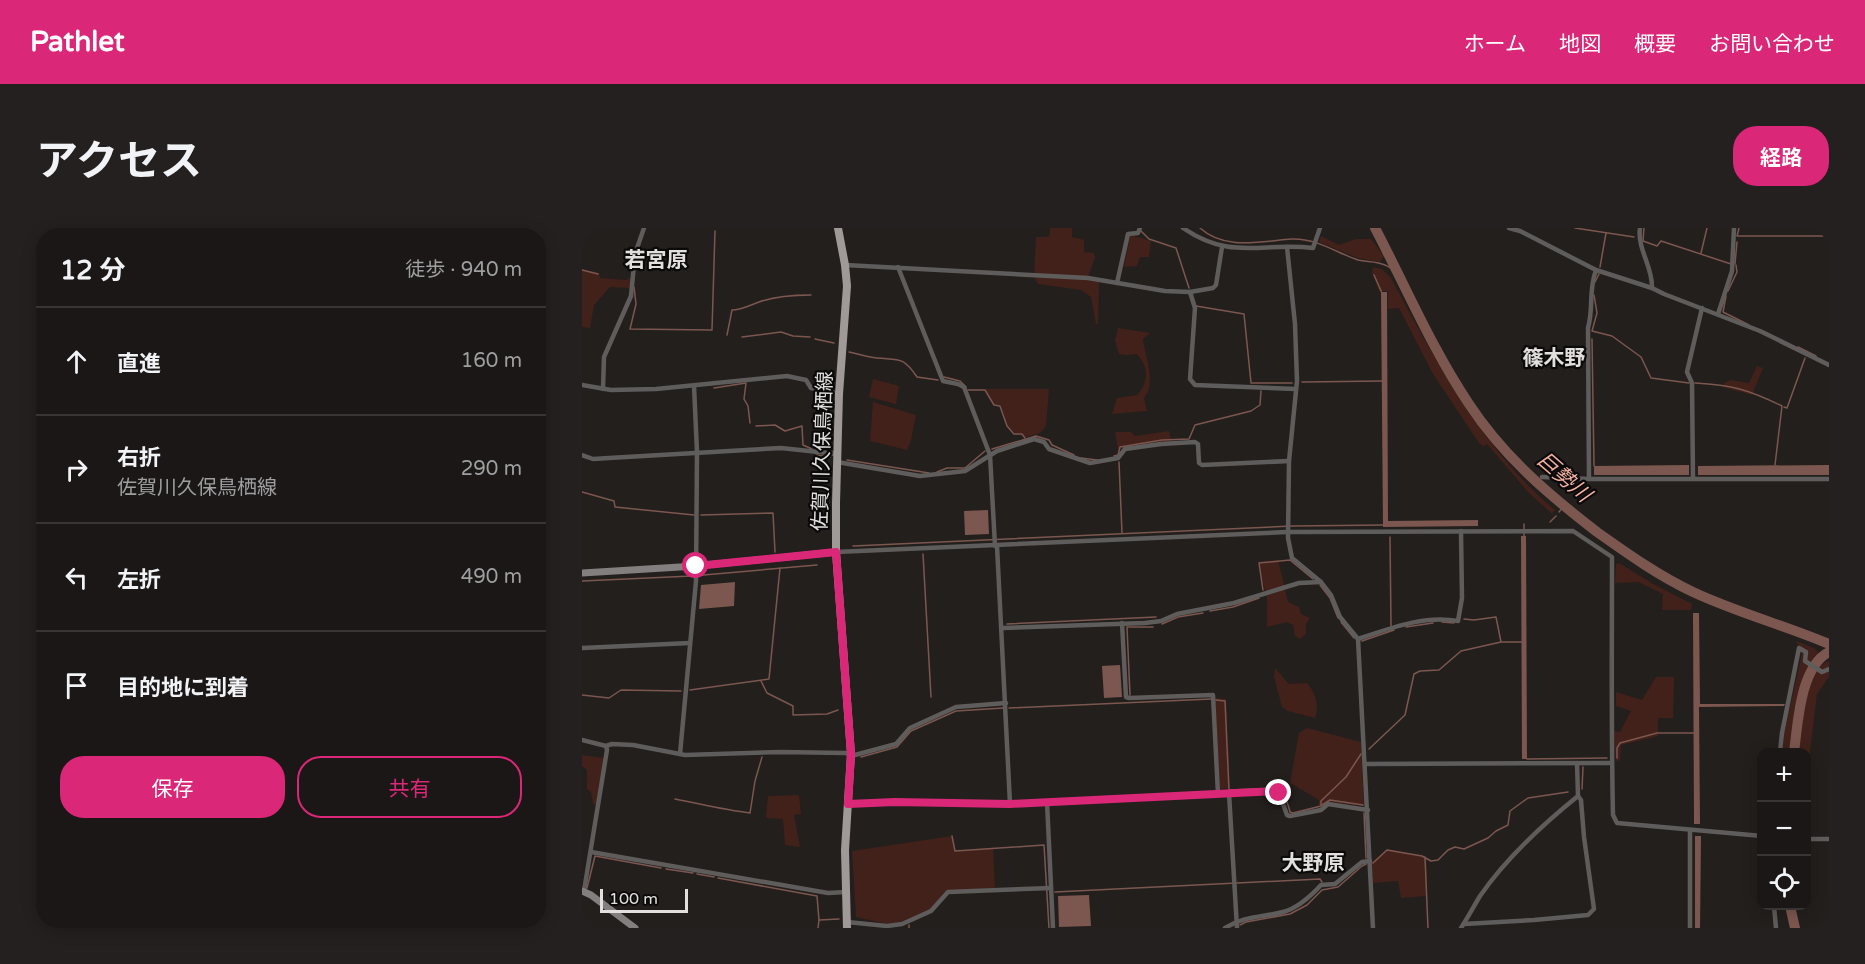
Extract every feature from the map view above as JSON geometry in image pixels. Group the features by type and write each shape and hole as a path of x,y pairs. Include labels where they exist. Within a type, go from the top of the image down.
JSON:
{"main road":[{"name":"佐賀川久保鳥栖線","path":"838,228 846,265 847,299 839,394 836,552 851,754 848,804 847,925"}],"street":[{"path":"603,389 604,357 631,296 635,254 644,228"},
{"path":"1118,283 1128,234 1138,233 1140,228"},
{"path":"1183,228 1198,238 1222,247 1238,249 1313,248 1320,228"},
{"path":"1509,228 1520,231 1596,270 1652,288 1718,314 1806,352 1820,363 1829,365"},
{"path":"1640,228 1640,244 1652,279 1652,288"},
{"path":"1718,314 1732,272 1734,228"},
{"path":"846,265 1088,278 1165,291 1190,292 1212,288 1216,285 1222,247"},
{"path":"1287,247 1295,324 1296,389 1289,461 1287,532 1292,558 1321,582 1331,595 1340,617 1358,639 1373,928"},
{"path":"898,267 943,381 964,387 973,416 980,426 990,454 1002,628 1010,804"},
{"path":"1589,479 1588,328 1592,314 1590,286 1596,270"},
{"path":"1190,292 1195,308 1190,379 1195,385 1296,389"},
{"path":"1693,479 1692,383 1687,372 1702,308"},
{"path":"582,385 603,389 656,389 787,376 806,380 811,388 839,394"},
{"path":"680,754 696,581 697,452 694,386"},
{"path":"582,455 601,459 781,448 920,476 934,476 965,471 990,454 1034,439 1044,442 1049,449 1077,459 1098,462 1118,458 1125,449 1195,442 1198,444 1199,463 1202,465 1289,461"},
{"path":"1542,477 1589,479 1829,478"},
{"path":"1358,639 1405,624 1443,618 1458,621 1462,598 1461,531"},
{"path":"582,573 696,569 836,552 1287,532 1578,532 1612,557 1612,763 1613,815 1617,823 1757,836"},
{"path":"1002,628 1161,621 1177,614 1234,603 1299,583 1321,582"},
{"path":"1122,623 1126,697 1213,696 1218,794"},
{"path":"582,648 690,643"},
{"path":"1781,748 1787,705 1800,648 1806,652 1807,664 1822,672 1829,669"},
{"path":"582,740 606,746 633,745 680,754 781,752 855,755 896,744 910,728 956,707 1006,703"},
{"path":"606,746 608,750 583,891 635,928"},
{"path":"1463,926 1588,915 1593,912 1581,800 1578,796 1577,763"},
{"path":"1365,764 1612,763"},
{"path":"848,804 895,802 1010,804 1275,791 1279,793 1287,815 1290,816 1321,810 1328,804 1368,810"},
{"path":"1229,793 1237,928"},
{"path":"1463,926 1480,896 1521,846 1544,823 1578,796"},
{"path":"1047,802 1048,888 1053,928"},
{"path":"1690,928 1695,830"},
{"path":"1811,839 1829,839"},
{"path":"591,852 828,894 846,892"},
{"path":"1225,928 1246,918 1284,912 1296,907 1321,885 1335,884 1362,862 1370,861"},
{"path":"847,925 902,924 931,911 948,892 1048,888"},
{"path":"1774,910 1776,928"}],"shaded area":[{"path":"1050,228 1072,228 1072,237 1084,240 1084,252 1094,253 1095,258 1087,279 1099,282 1098,324 1096,324 1091,297 1081,290 1038,284 1034,276 1036,237 1049,237"},
{"path":"1130,235 1151,241 1149,257 1140,257 1137,266 1124,267"},
{"path":"1321,236 1339,245 1356,239 1371,239 1384,256 1380,262 1358,258 1319,242"},
{"path":"1373,267 1382,269 1391,278 1462,402 1504,459 1555,510 1552,514 1529,493 1487,444 1483,446 1479,443 1433,374 1399,308 1388,309 1388,291 1379,291 1372,272"},
{"path":"582,269 599,273 600,278 632,279 631,288 610,287 594,305 590,328 582,327"},
{"path":"1381,292 1387,292 1388,521 1478,520 1478,526 1383,527"},
{"path":"1118,328 1150,333 1143,339 1150,377 1148,392 1144,398 1147,411 1112,414 1117,398 1137,395 1144,385 1146,374 1144,364 1137,354 1119,354 1115,341"},
{"path":"1757,366 1763,368 1752,395 1723,387 1724,383 1731,380 1749,383"},
{"path":"873,379 899,386 896,404 869,397"},
{"path":"985,389 1049,389 1046,426 1040,433 1026,437 1022,433 1015,433 1007,425 1001,405 994,404"},
{"path":"873,402 916,415 907,450 870,441"},
{"path":"1169,431 1172,441 1118,449 1115,432 1131,432 1135,436"},
{"path":"1689,465 1689,475 1594,475 1594,466"},
{"path":"1829,465 1829,475 1698,475 1698,466"},
{"path":"988,510 989,534 965,535 964,511"},
{"path":"1521,536 1526,536 1527,759 1522,759"},
{"path":"1278,560 1288,602 1299,607 1301,614 1310,618 1306,624 1306,634 1300,639 1295,636 1293,625 1287,622 1267,627 1267,598 1258,562"},
{"path":"1619,563 1692,604 1691,610 1662,610 1663,594 1638,582 1615,583 1616,564"},
{"path":"735,582 734,606 699,609 701,585"},
{"path":"1693,613 1699,613 1700,704 1785,704 1784,706 1699,707 1700,824 1694,824"},
{"path":"1796,641 1818,652 1802,686 1792,748 1783,748 1784,735 1802,653"},
{"path":"1829,661 1829,677 1817,694 1810,748 1797,748 1804,701 1813,676"},
{"path":"1120,665 1122,697 1104,698 1102,666"},
{"path":"1275,668 1289,684 1307,683 1316,699 1315,718 1288,711 1282,707 1274,677"},
{"path":"1656,677 1674,677 1673,718 1658,718 1658,736 1621,745 1620,760 1616,761 1614,731 1620,732 1631,711 1616,706 1616,692 1642,700"},
{"path":"1215,698 1226,699 1230,788 1220,789"},
{"path":"1307,728 1361,742 1364,806 1330,802 1318,806 1319,800 1290,783 1299,733"},
{"path":"582,755 604,758 597,805 593,804 591,792 587,789 587,770 582,766"},
{"path":"799,795 801,814 794,815 800,847 785,845 783,819 766,818 768,796"},
{"path":"952,836 955,851 993,848 995,888 946,891 930,910 902,921 887,924 856,917 852,851"},
{"path":"1695,836 1701,836 1700,928 1695,928"},
{"path":"1387,849 1426,857 1427,896 1401,898 1398,881 1373,883 1372,862"},
{"path":"1089,895 1091,926 1059,927 1058,896"}],"waterway":[{"path":"1200,228 1221,240 1232,242 1301,239 1326,246 1358,260 1382,264 1400,275"},
{"name":"巨勢川","path":"1375,228 1431,340 1469,404 1497,441 1544,489 1597,532 1680,586 1829,644"},
{"path":"1575,228 1634,237"},
{"path":"1644,228 1643,241 1657,246 1661,241 1731,264"},
{"path":"1701,253 1707,228"},
{"path":"1739,228 1737,236 1829,236"},
{"path":"634,287 636,304 630,329 712,330 715,231"},
{"path":"1141,231 1149,239 1176,248 1189,288"},
{"path":"1600,267 1606,233"},
{"path":"1735,264 1737,242"},
{"path":"1728,291 1737,272 1736,265"},
{"path":"582,270 598,274"},
{"path":"1595,282 1599,274"},
{"path":"1374,275 1382,293"},
{"path":"727,335 732,310 772,298 811,295"},
{"path":"1594,295 1597,313 1592,331 1612,336 1641,357 1651,378 1689,383"},
{"path":"1726,296 1723,312 1749,325"},
{"path":"1196,306 1244,314 1251,383 1292,383"},
{"path":"742,337 781,332 793,336 810,337"},
{"path":"815,339 834,343"},
{"path":"1592,339 1594,466"},
{"path":"1798,347 1816,356"},
{"path":"849,352 874,358 900,360 908,365 917,377 938,380"},
{"path":"1784,407 1787,408 1805,358"},
{"path":"944,377 960,381 966,387"},
{"path":"1302,382 1382,381"},
{"path":"714,388 746,383 744,399 748,406 750,423"},
{"path":"1695,383 1740,389 1782,406 1775,465"},
{"path":"968,390 985,390 994,405 1000,406 1007,426 1014,434 1022,434 1025,438"},
{"path":"1114,456 1118,455 1120,447 1162,440 1189,439 1195,425 1251,411 1260,405 1261,391"},
{"path":"756,426 775,425 785,431 802,426 803,445 812,449"},
{"path":"992,449 1036,436 1049,440 1052,445 1074,455"},
{"path":"937,472 947,468 965,468 985,451"},
{"path":"816,455 830,457"},
{"path":"1081,458 1097,460"},
{"path":"847,460 929,473"},
{"path":"1119,462 1122,533"},
{"path":"1546,471 1563,471"},
{"path":"582,492 614,501 615,507 694,515"},
{"name":"巨勢川","path":"1559,512 1564,506"},
{"path":"701,515 773,513 775,552"},
{"path":"1550,522 1556,516"},
{"path":"1524,524 1524,537"},
{"path":"853,546 1292,526 1384,525"},
{"path":"1390,537 1391,626"},
{"path":"923,554 931,697"},
{"path":"1263,590 1259,563 1290,560 1313,579"},
{"path":"582,581 692,576 817,565"},
{"path":"690,690 769,679 780,568"},
{"path":"1320,585 1330,598 1338,618"},
{"path":"1210,611 1233,607 1259,598"},
{"path":"1162,624 1178,617 1203,613"},
{"path":"1007,624 1156,617"},
{"path":"1464,619 1496,617 1501,642 1523,642"},
{"path":"1341,622 1354,638"},
{"path":"1442,622 1454,623"},
{"path":"1406,627 1433,623"},
{"path":"1130,695 1127,627 1153,627"},
{"path":"1362,641 1394,630"},
{"path":"1369,749 1405,715 1414,674 1420,671 1439,670 1461,651 1501,642"},
{"path":"1794,748 1799,712 1806,683 1819,659 1829,652"},
{"path":"761,681 767,693 793,706 793,715 827,714 838,710"},
{"path":"582,695 609,698 621,690 681,691"},
{"path":"1009,708 1211,699"},
{"path":"1216,700 1225,701 1229,790 1281,788 1290,812 1293,813 1321,806 1321,801 1346,777 1361,754"},
{"path":"1796,706 1800,707"},
{"path":"861,757 897,747 911,731 956,711 1003,708"},
{"path":"1617,758 1617,748 1620,743 1657,733 1695,733"},
{"path":"675,799 750,813 755,781 762,757"},
{"path":"1527,759 1607,758"},
{"path":"1582,789 1583,767"},
{"path":"1373,863 1387,850 1422,856 1431,861 1438,860 1448,850 1455,847 1464,849 1488,838 1508,825 1510,811 1528,798 1568,792"},
{"path":"1322,805 1330,800 1363,805"},
{"path":"1364,813 1366,858"},
{"path":"952,836 955,851 1044,845 1049,928"},
{"path":"587,888 595,856 661,868"},
{"path":"1425,857 1428,928"},
{"path":"1240,925 1290,914 1307,905 1322,890 1338,887 1366,864"},
{"path":"666,869 693,873"},
{"path":"697,874 714,877"},
{"path":"718,878 817,896 819,920 839,919"},
{"path":"1055,892 1320,879 1322,882"},
{"path":"1791,910 1795,928"},
{"path":"818,928 819,920"}],"district":[{"name":"若宮原","path":"656,260"},
{"name":"篠木野","path":"1554,358"},
{"name":"大野原","path":"1313,863"}],"route":[{"path":"696,566 836,552 851,754 848,804 895,802 1010,804 1275,791 1279,793"}]}
